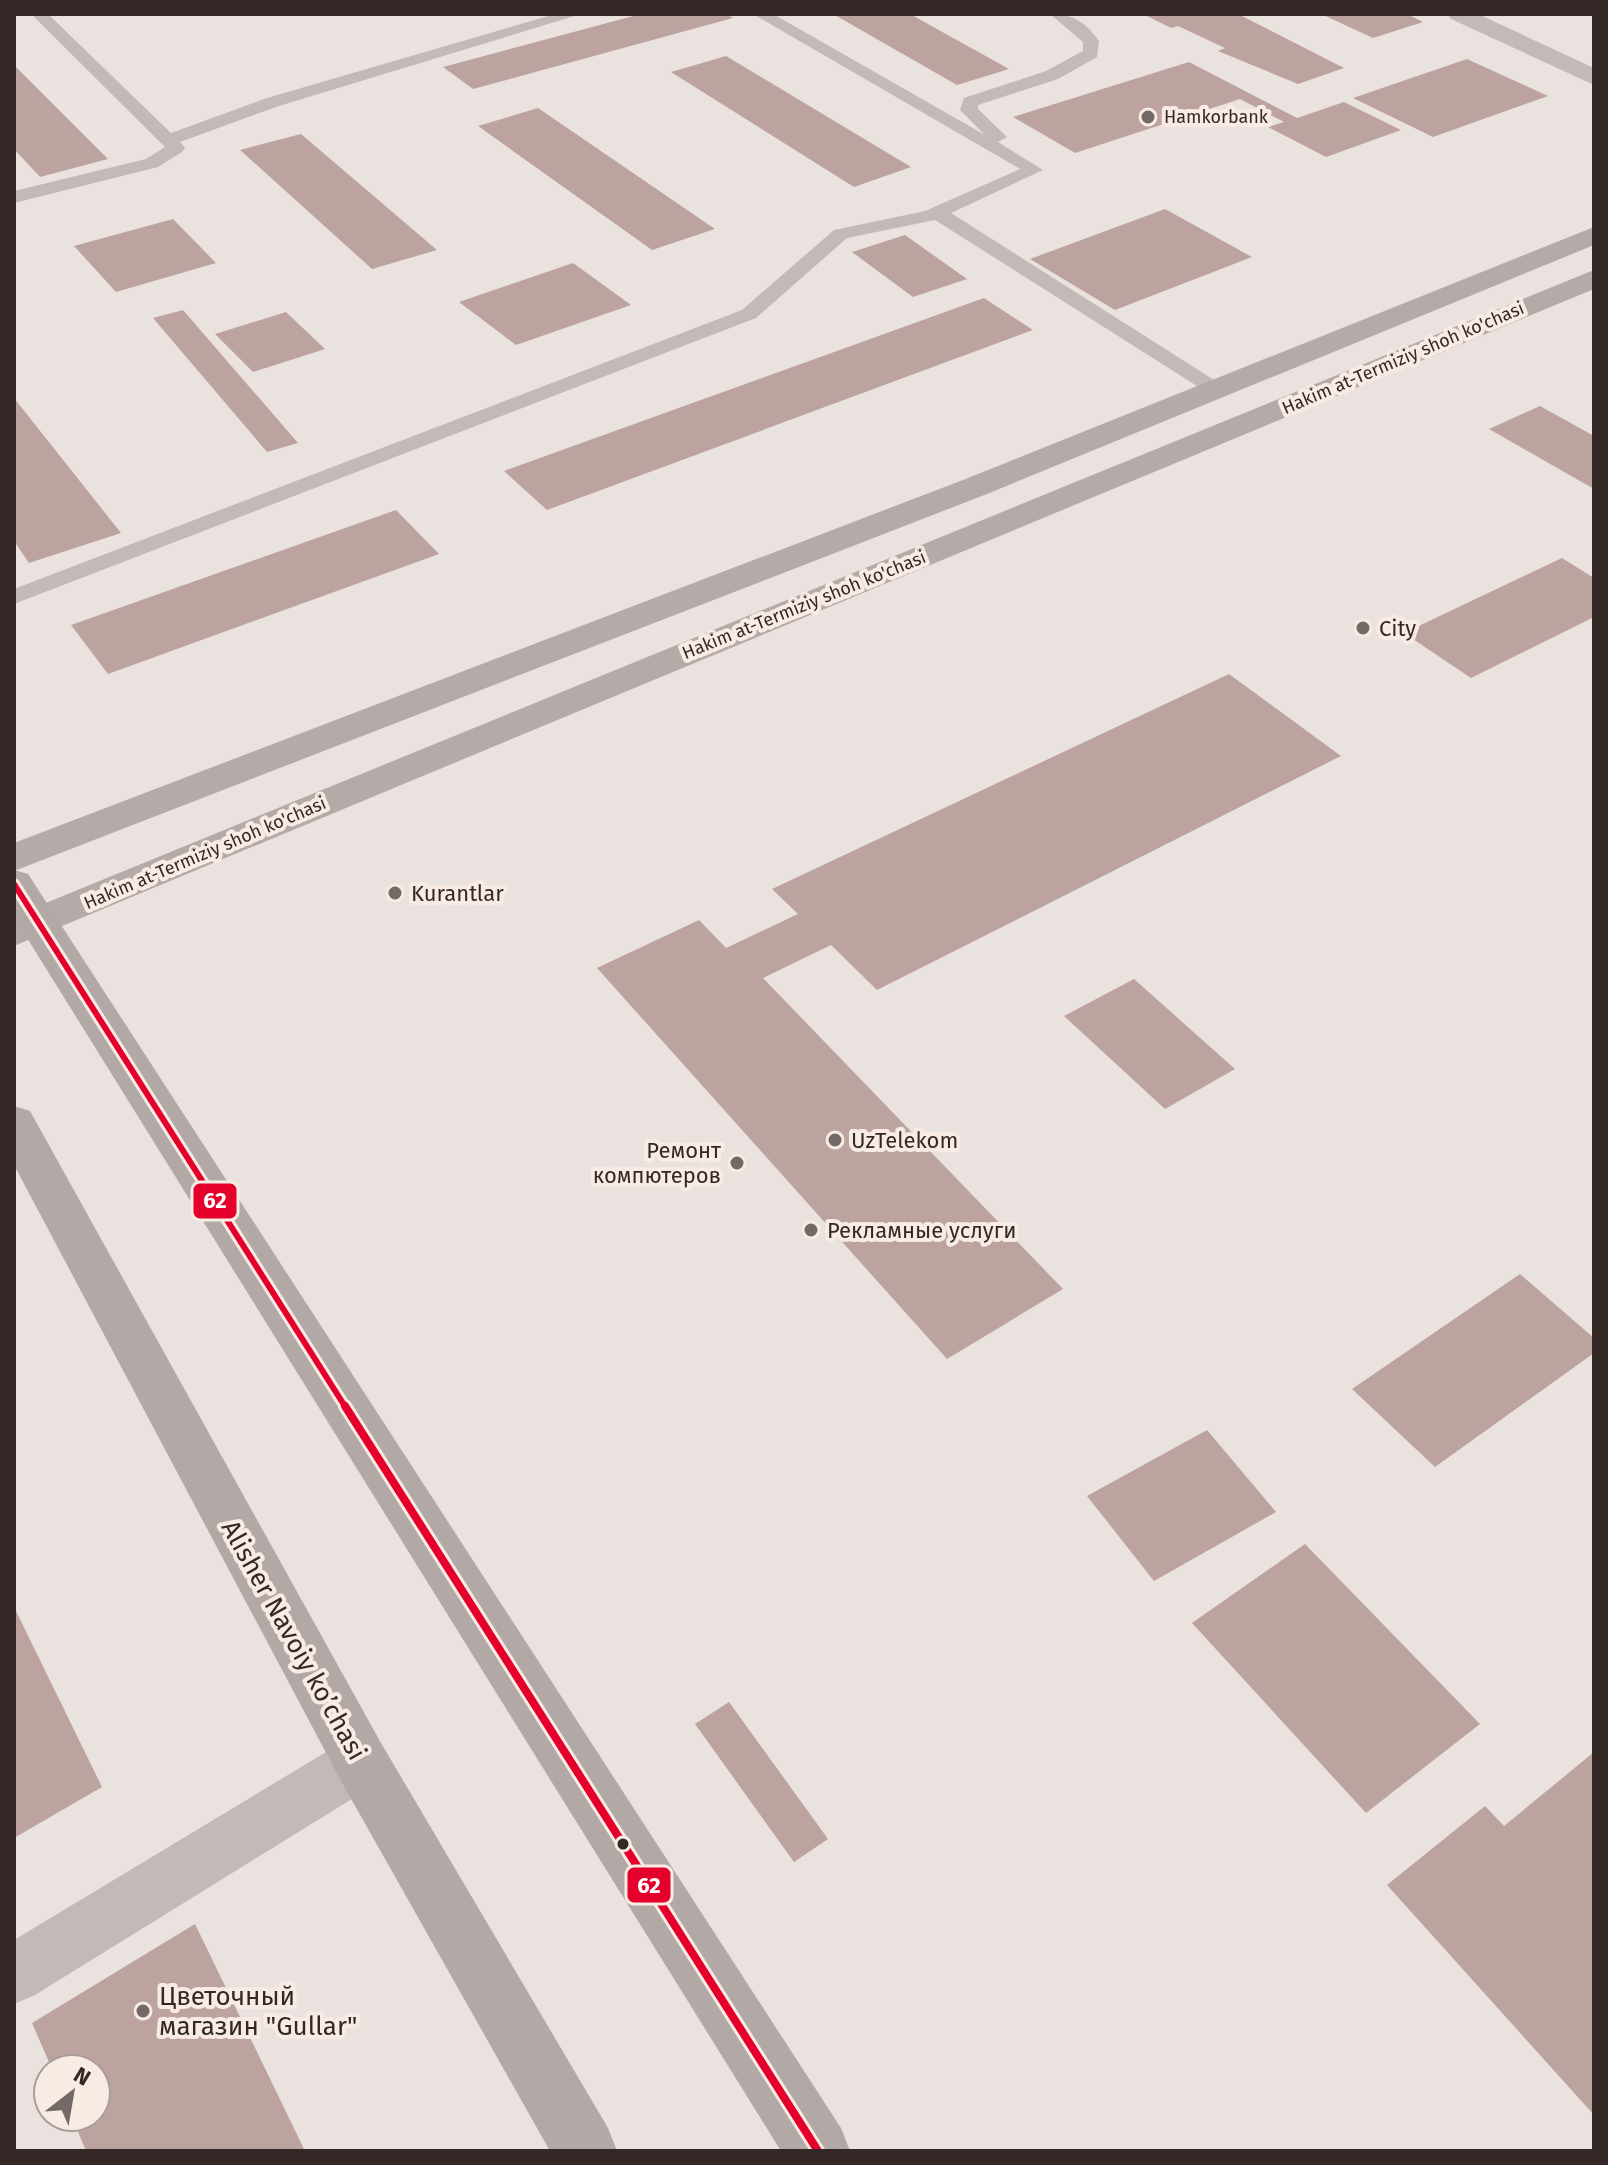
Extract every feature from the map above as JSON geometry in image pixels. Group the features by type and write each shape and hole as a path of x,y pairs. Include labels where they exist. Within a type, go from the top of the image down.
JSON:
{"main road":[{"name":"Hakim at-Termiziy shoh ko'chasi","path":"14,858 886,522 1594,235"},
{"name":"Hakim at-Termiziy shoh ko'chasi","path":"22,912 1594,279"},
{"path":"22,912 818,2151"},
{"name":"Alisher Navoiy ko’chasi","path":"14,1123 361,1762 585,2151"}],"street":[{"path":"1459,14 1594,77"},
{"path":"14,1974 361,1762"}],"lane":[{"path":"14,197 152,163 176,148 39,14"},
{"path":"168,140 333,83 573,14"},
{"path":"14,597 749,314 841,234 936,212 1034,170 761,14"},
{"path":"1010,157 1003,141 969,110 970,102 1052,75 1091,53 1091,41 1075,24 1058,14"},
{"path":"936,212 1215,389"}],"building":[{"path":"641,14 726,14 733,18 473,89 443,67"},
{"path":"833,14 910,14 1009,69 957,85"},
{"path":"1143,14 1238,14 1344,68 1298,84 1218,51 1225,48 1178,26 1171,28"},
{"path":"1321,14 1407,14 1423,22 1373,38"},
{"path":"726,56 911,167 854,187 671,72"},
{"path":"1467,59 1548,96 1433,137 1353,98"},
{"path":"1189,62 1297,118 1344,102 1401,130 1326,157 1268,127 1284,122 1240,99 1075,153 1013,117"},
{"path":"14,65 108,159 40,177 14,149"},
{"path":"538,108 715,229 652,250 478,126"},
{"path":"301,134 437,250 372,269 240,150"},
{"path":"1165,209 1252,257 1115,310 1030,259"},
{"path":"173,219 216,263 116,292 74,246"},
{"path":"905,235 967,279 913,297 852,252"},
{"path":"573,263 631,305 516,345 459,302"},
{"path":"984,298 1033,330 547,510 504,471"},
{"path":"183,310 298,443 267,452 153,318"},
{"path":"286,312 325,349 253,372 215,334"},
{"path":"14,398 121,533 29,563 14,541"},
{"path":"1540,406 1594,436 1594,489 1489,429"},
{"path":"396,510 439,554 108,674 71,625"},
{"path":"1562,558 1594,578 1594,617 1471,678 1404,633"},
{"name":"UzTelekom","path":"1229,674 1341,756 877,990 831,945 763,978 1063,1289 947,1359 597,968 699,920 726,948 798,914 772,889"},
{"path":"1134,979 1235,1069 1165,1109 1064,1016"},
{"path":"1520,1274 1594,1338 1594,1353 1435,1467 1352,1389"},
{"path":"1207,1430 1276,1512 1154,1581 1087,1496"},
{"path":"1305,1544 1480,1724 1366,1813 1192,1623"},
{"path":"14,1607 102,1787 14,1838"},
{"path":"729,1702 828,1839 794,1862 695,1724"},
{"path":"1594,1752 1594,2115 1387,1885 1485,1806 1504,1826"},
{"path":"195,1924 305,2151 86,2151 79,2133 112,2133 112,2053 45,2053 32,2023"}],"transit line":[{"name":"62","path":"14,884 818,2151"}],"place":[{"name":"Hamkorbank","path":"1148,117"},
{"name":"City","path":"1363,628"},
{"name":"Kurantlar","path":"395,893"},
{"name":"UzTelekom","path":"835,1140"},
{"name":"Ремонт компютеров","path":"737,1163"},
{"name":"Рекламные услуги","path":"811,1230"},
{"name":"Цветочный магазин \"Gullar\"","path":"143,2011"}]}
